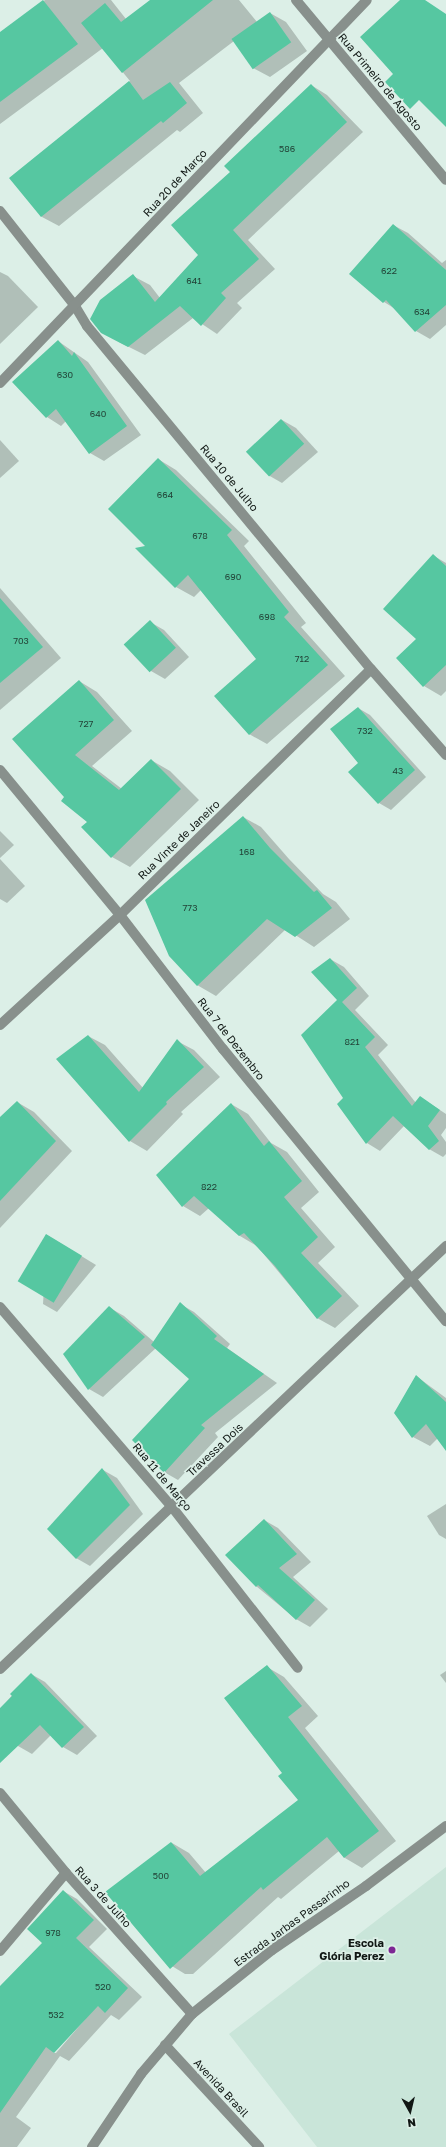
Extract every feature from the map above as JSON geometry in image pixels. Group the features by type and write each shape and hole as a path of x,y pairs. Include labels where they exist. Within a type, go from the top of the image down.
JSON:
{"street":[{"name":"Rua Primeiro de Agosto","path":"296,0 446,180"},
{"name":"Rua 20 de Março","path":"0,383 367,0"},
{"name":"Rua 10 de Julho","path":"0,210 75,306 87,326 371,669 446,755"},
{"name":"Rua Vinte de Janeiro","path":"0,1024 120,914 371,669"},
{"name":"Rua 7 de Dezembro","path":"0,770 120,914 223,1049 446,1320"},
{"name":"Travessa Dois","path":"0,1669 413,1279 446,1246"},
{"name":"Rua 11 de Março","path":"0,1307 172,1507 298,1668"},
{"name":"Rua 3 de Julho","path":"0,1793 66,1873 192,2014"},
{"name":"Estrada Jarbas Passarinho","path":"92,2147 141,2074 192,2014 272,1950 366,1886 446,1826"},
{"path":"0,1951 66,1873"},
{"name":"Avenida Brasil","path":"165,2045 259,2147"}],"shaded area":[{"name":"Escola Glória Perez","path":"446,1867 446,2147 317,2147 229,2034"}],"building":[{"path":"43,0 78,44 0,102 0,32"},
{"path":"150,0 213,0 122,73 81,23 105,3 121,22"},
{"path":"400,0 425,0 446,14 446,127 419,100 410,109 385,82 393,74 360,37"},
{"path":"270,12 291,42 253,69 231,39"},
{"path":"129,81 143,100 170,82 187,103 163,123 161,121 41,217 9,178"},
{"path":"311,84 347,122 233,230 259,259 221,293 226,298 201,326 180,306 128,347 101,333 90,319 100,300 133,274 155,302 198,255 171,225 230,172 224,166"},
{"path":"393,224 446,270 446,305 415,332 386,300 383,303 349,274"},
{"path":"58,340 72,356 74,352 127,426 89,454 56,409 46,418 12,382"},
{"path":"281,419 304,444 269,477 246,452"},
{"path":"158,458 232,530 227,535 289,612 284,617 328,665 249,735 214,696 256,659 188,575 175,588 135,548 145,546 108,509"},
{"path":"433,554 446,566 446,665 423,687 396,658 416,639 383,609"},
{"path":"0,598 43,647 0,683"},
{"path":"150,620 176,648 150,672 124,645"},
{"path":"79,680 114,720 75,755 119,790 151,759 181,789 111,858 81,827 87,822 61,801 64,797 12,739"},
{"path":"358,707 415,770 378,804 348,772 358,763 330,729"},
{"path":"243,816 270,848 314,892 317,890 332,908 295,937 267,919 197,986 169,956 145,900"},
{"path":"330,958 357,988 342,1002 375,1037 365,1047 412,1106 420,1096 440,1110 428,1126 439,1141 429,1150 393,1116 366,1144 337,1104 343,1098 301,1035 337,1000 311,972"},
{"path":"88,1035 139,1092 177,1039 204,1067 166,1102 167,1104 129,1142 56,1059"},
{"path":"17,1101 56,1141 0,1201 0,1117"},
{"path":"231,1103 264,1146 269,1141 302,1181 284,1197 318,1237 301,1253 342,1296 317,1319 275,1266 244,1233 239,1236 194,1196 182,1207 156,1175"},
{"path":"46,1234 82,1256 54,1303 18,1281"},
{"path":"180,1302 217,1336 214,1339 264,1374 201,1425 205,1428 164,1473 132,1440 189,1379 151,1345"},
{"path":"109,1306 145,1337 88,1390 63,1354"},
{"path":"416,1375 446,1402 446,1451 426,1424 412,1438 394,1413"},
{"path":"102,1468 130,1505 76,1559 47,1529"},
{"path":"264,1519 297,1554 279,1568 315,1600 296,1620 258,1585 256,1587 225,1555"},
{"path":"267,1665 302,1706 288,1717 379,1831 344,1858 327,1837 263,1890 261,1887 170,1969 105,1892 171,1842 200,1876 298,1800 278,1776 282,1773 224,1698"},
{"path":"31,1673 84,1727 62,1748 40,1725 0,1763 0,1708 12,1696 10,1694"},
{"path":"63,1890 94,1920 76,1938 128,1988 105,2013 98,2006 54,2053 46,2047 0,2113 0,1986 42,1943 27,1929"}],"place":[{"name":"Escola Glória Perez","path":"392,1950"}]}
